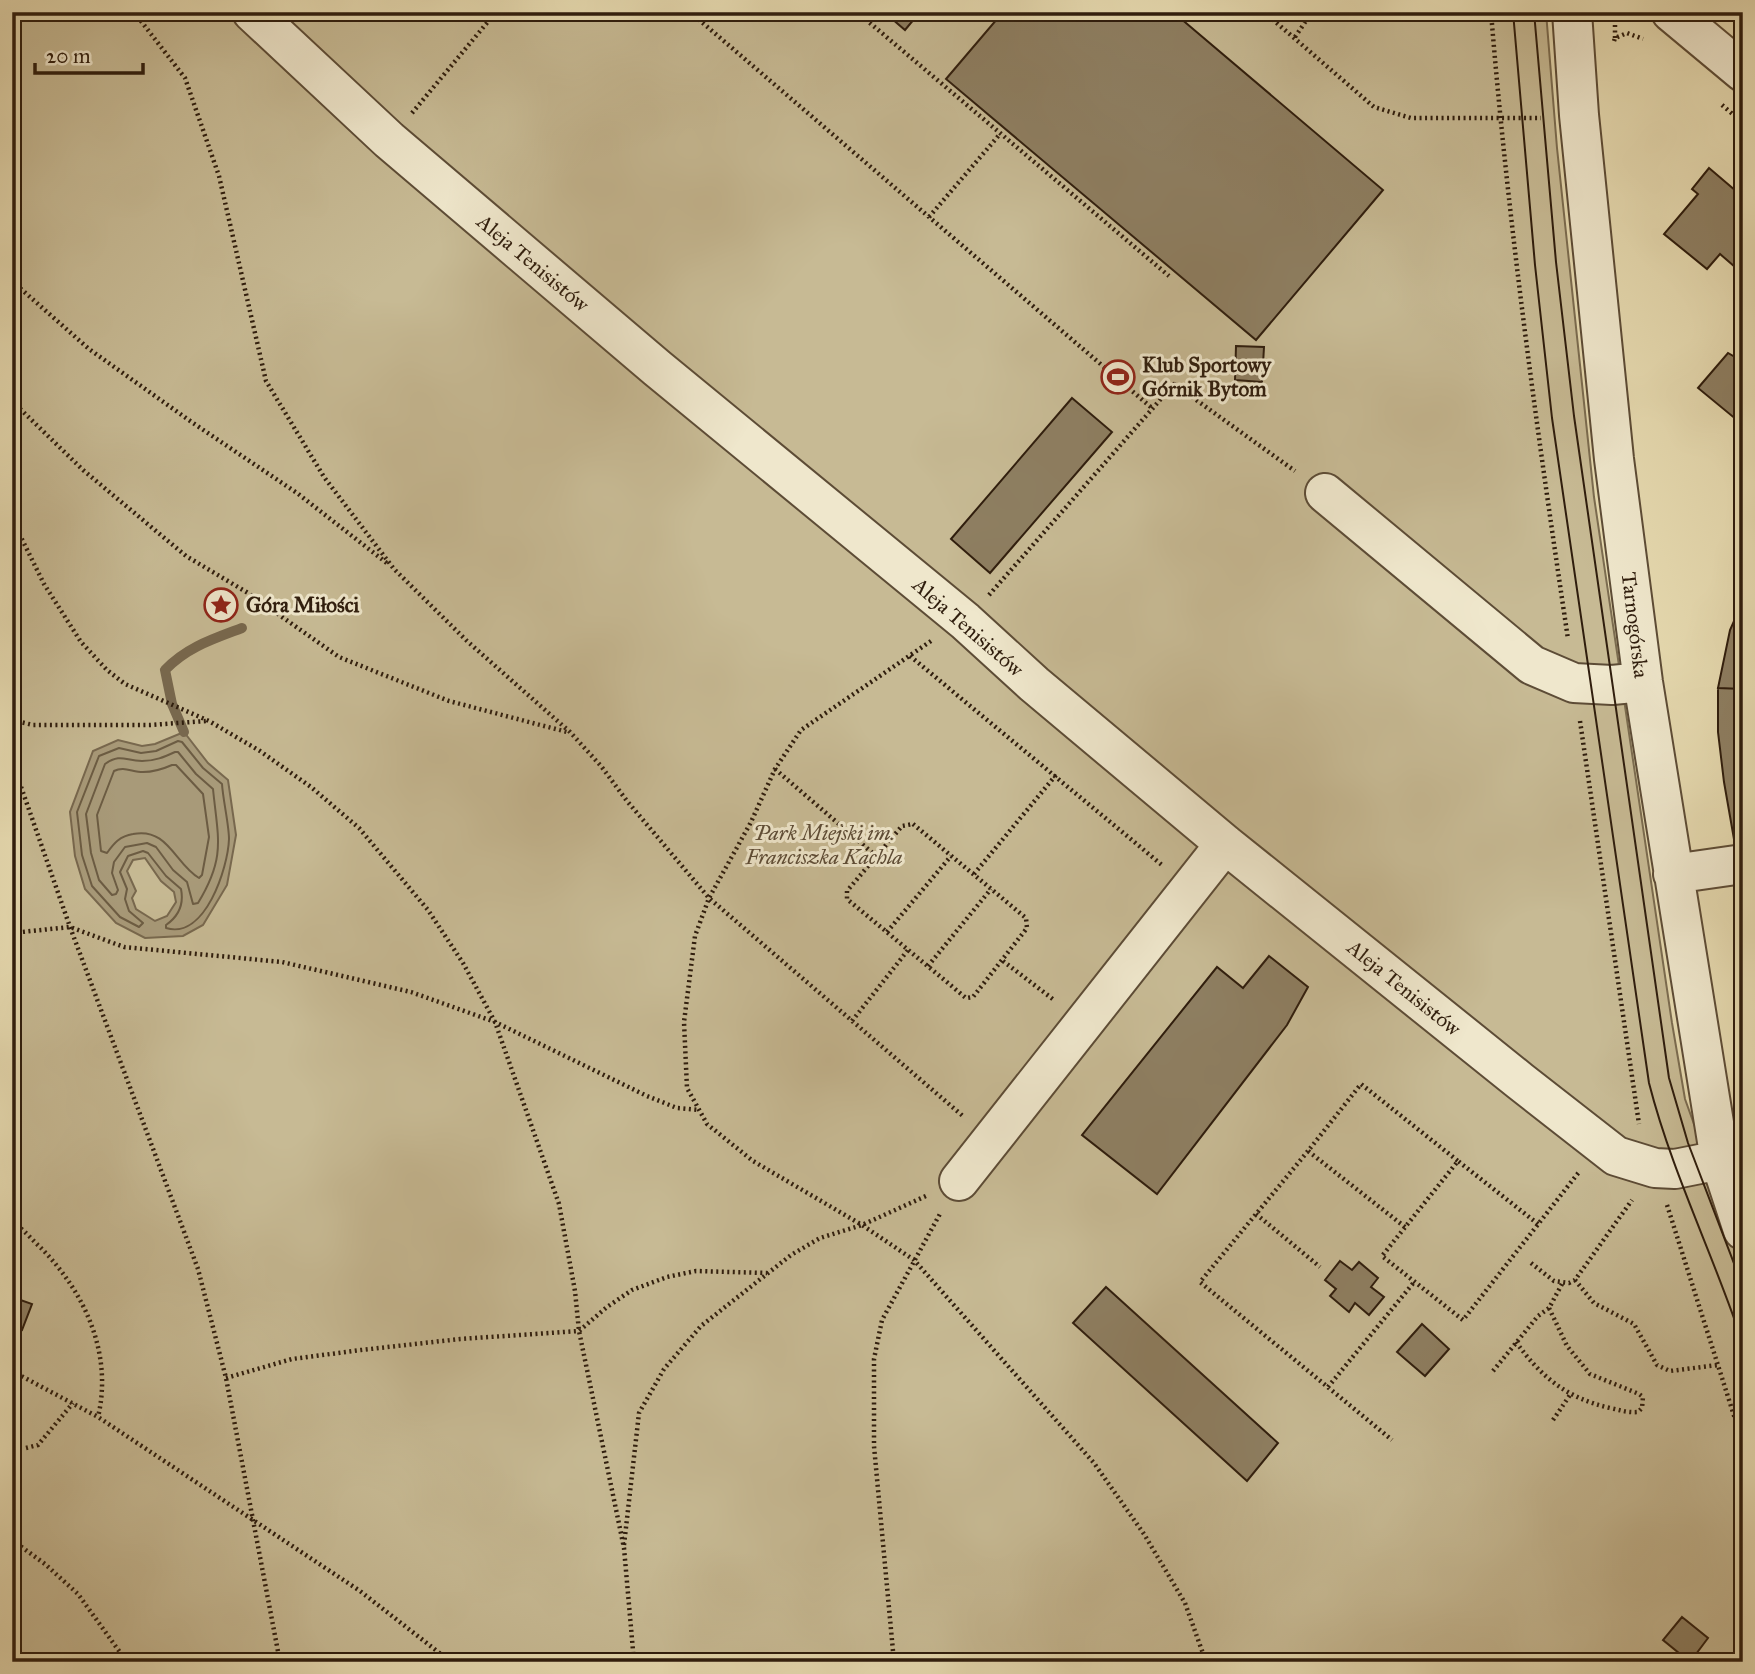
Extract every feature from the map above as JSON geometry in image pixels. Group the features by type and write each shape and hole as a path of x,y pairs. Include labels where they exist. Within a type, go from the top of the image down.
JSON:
{"street":[{"name":"Aleja Tenisistów","path":"253,12 389,140 657,368 965,621 1034,684 1225,844 1616,1156 1655,1168 1675,1169 1720,1160"},
{"name":"Tarnogórska","path":"1572,12 1579,115 1614,459 1643,682 1720,1160 1743,1230"},
{"path":"1659,27 1743,72"},
{"path":"1325,493 1532,665 1574,683 1602,685 1643,682"},
{"path":"959,1181 1225,844"},
{"path":"1673,874 1743,864"}],"path":[{"path":"134,12 185,78 219,176 266,381 324,477 394,569"},
{"path":"389,140 496,12"},
{"path":"690,12 1153,409"},
{"path":"857,12 1169,276"},
{"path":"1264,12 1374,107 1411,118 1500,119 1579,115"},
{"path":"1294,37 1312,12"},
{"path":"1492,12 1500,119 1530,382 1639,1122 1743,1444"},
{"path":"1611,46 1615,38 1615,12"},
{"path":"1615,38 1659,27"},
{"path":"1721,104 1743,123"},
{"path":"929,217 1000,134"},
{"path":"12,281 89,349 192,423 298,493 394,569 467,641 570,733 601,766 626,801 709,898 991,1140"},
{"path":"1206,1662 1185,1603 1144,1534 1094,1463 914,1260 863,1225 753,1161 707,1124 687,1088 684,1022 695,936 709,898 751,822 775,769 802,730 965,621 1174,384 1325,493"},
{"path":"12,401 83,470 186,556 248,593 339,657 449,701 570,733"},
{"path":"12,519 44,584 81,642 107,670 125,684 209,721 260,751 311,787 359,828 428,910 463,962 495,1022 559,1204 575,1291 579,1331 624,1548 634,1662"},
{"path":"910,656 1056,775 1189,889"},
{"path":"12,720 33,725 209,721"},
{"path":"12,761 198,1269 226,1378 281,1662"},
{"path":"775,769 876,856"},
{"path":"974,874 1056,775"},
{"path":"913,824 951,856 1026,918 1027,928 973,998 966,998 847,899 847,891 902,826 913,824"},
{"path":"887,932 951,856"},
{"path":"928,967 991,889"},
{"path":"12,933 71,927 124,947 282,962 411,992 495,1022 647,1096 677,1108 699,1110"},
{"path":"852,1021 908,950"},
{"path":"1003,961 1083,1022"},
{"path":"1392,1440 1200,1282 1361,1084 1538,1224"},
{"path":"1458,1161 1382,1256 1463,1320 1602,1144"},
{"path":"1308,1151 1405,1227"},
{"path":"1531,1263 1554,1281 1562,1284 1575,1280 1655,1168"},
{"path":"624,1548 639,1413 664,1369 701,1326 791,1255 820,1238 863,1225 959,1181"},
{"path":"894,1662 874,1446 874,1359 882,1320 959,1181"},
{"path":"1256,1214 1321,1266"},
{"path":"12,1222 50,1257 87,1309 94,1326 104,1394 98,1417"},
{"path":"226,1378 292,1359 460,1339 579,1331 632,1290 667,1278 696,1271 767,1273"},
{"path":"1575,1280 1594,1303 1634,1324 1657,1365 1663,1369 1670,1371 1718,1364"},
{"path":"1328,1387 1415,1281"},
{"path":"1493,1371 1538,1316 1549,1308 1562,1284"},
{"path":"1516,1342 1542,1373 1570,1395 1594,1404 1638,1412 1644,1402 1643,1397 1590,1374 1567,1346 1549,1308"},
{"path":"12,1371 98,1417 360,1591 451,1662"},
{"path":"1553,1420 1570,1395"},
{"path":"26,1448 38,1445 73,1403"},
{"path":"12,1540 45,1564 78,1594 127,1662"}],"green space":[{"name":"Park Miejski im. Franciszka Kachla","path":"12,12 1546,12 1557,148 1594,497 1672,1023 1685,1099 1708,1163 1743,1242 1743,1662 12,1662"}],"water":[{"path":"184,732 208,763 228,780 236,835 227,885 203,925 183,936 145,938 116,923 85,889 75,856 70,812 93,751 118,740 142,746 155,744","holes":["145,858 161,881 174,892 176,902 167,916 155,921 136,909 132,898 136,891 127,871 133,860"]}],"building":[{"path":"884,12 920,12 905,30"},
{"path":"1003,12 1173,12 1383,190 1256,340 946,79"},
{"path":"1709,168 1743,197 1742,273 1720,254 1707,269 1664,234 1698,194 1692,189"},
{"path":"1236,346 1264,347 1262,382 1235,380"},
{"path":"1743,348 1743,425 1698,388 1728,353 1735,357"},
{"path":"1072,398 1112,432 990,573 951,539"},
{"path":"1739,610 1743,611 1743,689 1718,688 1730,630"},
{"path":"1718,688 1743,689 1743,844 1735,845 1724,782 1718,732"},
{"path":"1269,956 1308,987 1287,1025 1157,1194 1082,1135 1217,967 1243,988"},
{"path":"1340,1261 1352,1270 1359,1262 1378,1278 1371,1287 1384,1297 1369,1315 1355,1303 1349,1312 1330,1296 1336,1289 1325,1280"},
{"path":"1106,1287 1278,1443 1247,1481 1073,1323"},
{"path":"12,1297 32,1304 22,1330 12,1327"},
{"path":"1422,1324 1449,1349 1425,1376 1397,1352"},
{"path":"1682,1617 1708,1638 1690,1662 1663,1640"}],"waterway":[{"path":"184,732 172,704 165,670 191,650 242,628"}],"tram line":[{"path":"1513,12 1535,265 1552,418 1649,1083 1669,1149 1743,1344"},
{"path":"1534,12 1556,262 1574,416 1669,1078 1688,1143 1743,1287"}],"place":[{"name":"Klub Sportowy Górnik Bytom","path":"1118,377"},
{"name":"Góra Miłości","path":"221,605"}]}
